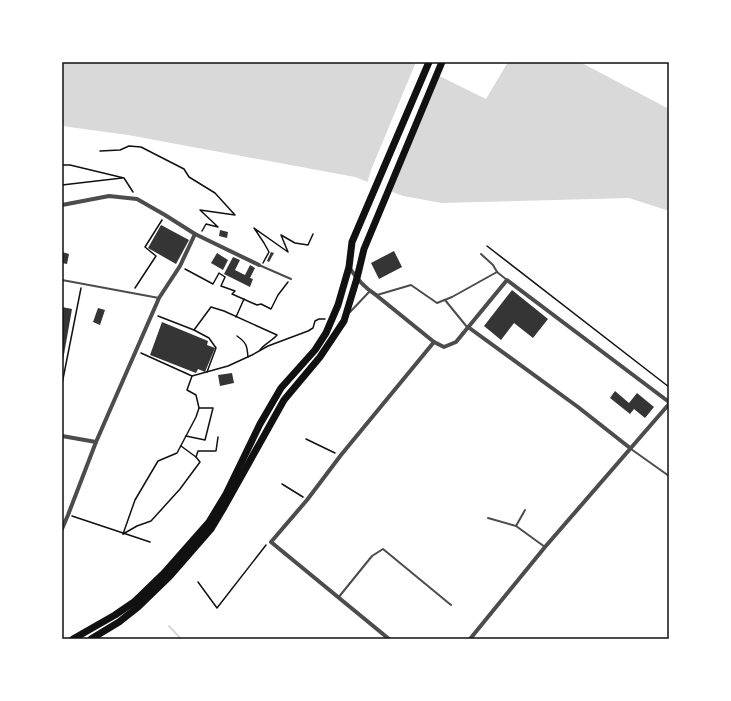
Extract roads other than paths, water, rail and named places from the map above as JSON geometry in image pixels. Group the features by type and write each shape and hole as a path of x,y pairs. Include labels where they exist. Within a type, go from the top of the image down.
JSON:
{"main road":[{"path":"73,639 115,615 134,602 164,573 208,522 226,494 260,424 281,388 315,350 326,334 338,305 349,267 352,242 429,62"},
{"path":"91,639 119,622 138,607 170,576 211,529 284,400 320,357 344,321 364,249 442,62"}],"street":[{"path":"62,205 109,196 137,199 195,234 260,266"},
{"path":"62,529 96,442 135,350 159,298 180,266 195,234"},
{"path":"349,267 370,292 376,295 434,342 444,347 456,342 507,280 669,403 545,547 470,639"},
{"path":"468,327 578,407 630,448"},
{"path":"389,639 271,542 307,500 341,455 434,342"},
{"path":"62,436 96,442"}],"lane":[{"path":"481,254 493,265 497,272 507,280"},
{"path":"260,266 290,279"},
{"path":"376,295 410,285 437,303 486,280 497,272"},
{"path":"62,280 159,298"},
{"path":"346,315 354,309 370,292"},
{"path":"445,300 468,327"},
{"path":"630,448 669,476"},
{"path":"516,526 524,510"},
{"path":"488,518 516,526 545,547"},
{"path":"338,598 372,556 383,549 451,605"}],"waterway":[{"path":"169,626 181,639"}]}
